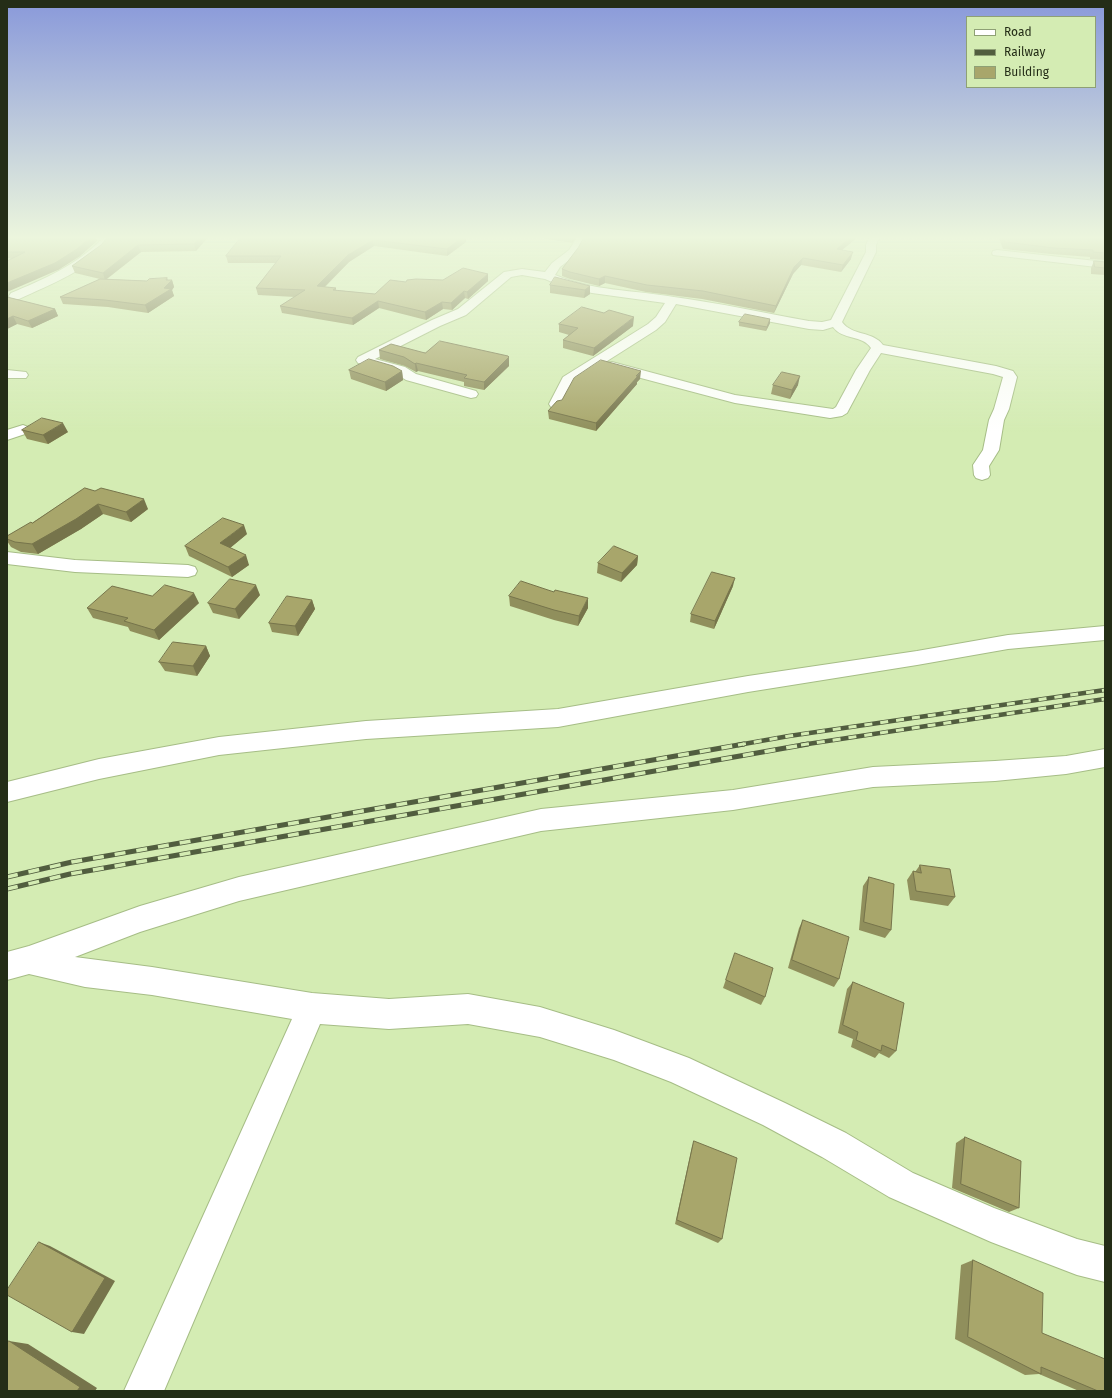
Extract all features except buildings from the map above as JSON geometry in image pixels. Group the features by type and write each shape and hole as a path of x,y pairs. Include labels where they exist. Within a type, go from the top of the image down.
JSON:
{"street":[{"path":"471,394 411,377 400,370 362,360 436,323 462,312 475,301"},
{"path":"556,404 568,380 652,327 661,319 672,301"},
{"path":"680,301 809,325 823,326 836,322 846,301"},
{"path":"836,322 839,327 844,330 866,338 877,344 878,348"},
{"path":"598,362 728,398 830,414 837,413 842,410 863,370 878,348"},
{"path":"878,348 996,370 1008,374 1010,377 1002,409 996,421 996,429 993,435 993,445 988,457 981,465 982,475"},
{"path":"7,374 21,375"},
{"path":"7,435 23,430"},
{"path":"7,558 75,566 188,571"},
{"path":"7,792 99,769 219,746 366,730 558,718 748,684 917,658 1008,642 1105,633"},
{"path":"18,963 140,919 239,889 541,820 733,800 873,776 995,771 1066,765 1105,758"},
{"path":"18,963 152,981 312,1008 389,1014 468,1008 540,1022 599,1040 678,1069 767,1110 834,1145 901,1184 991,1224 1077,1257 1105,1264"},
{"path":"144,1391 312,1008"}],"railway":[{"path":"738,745 789,736 1105,690"},
{"path":"801,745 1105,699"},
{"path":"7,877 72,862 744,744"},
{"path":"7,889 70,874 808,744"}]}
